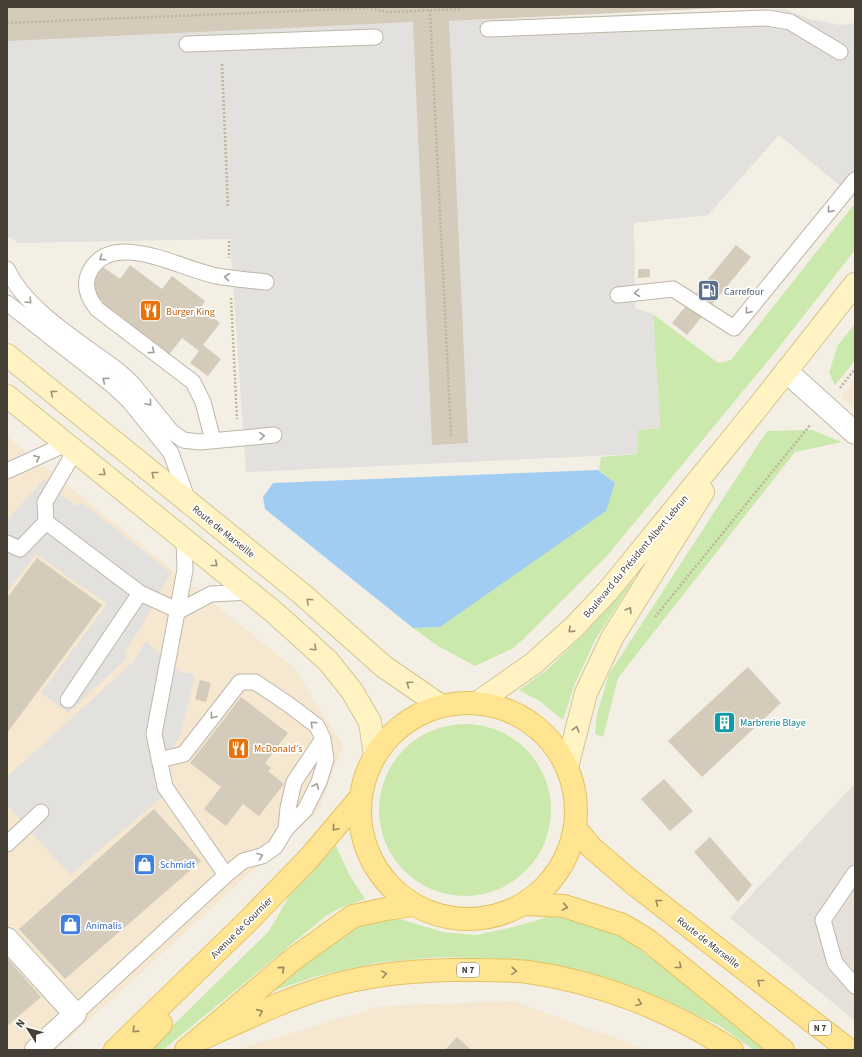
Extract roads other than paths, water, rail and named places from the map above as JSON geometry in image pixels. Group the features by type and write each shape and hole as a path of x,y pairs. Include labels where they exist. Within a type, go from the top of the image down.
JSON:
{"main road":[{"name":"Boulevard du Président Albert Lebrun","path":"477,703 534,663 574,627 608,591 758,407 855,284"},
{"name":"Route de Marseille","path":"7,355 302,594 383,666 441,706"},
{"path":"7,396 250,592 328,661 352,692 370,722 375,755"},
{"name":"Boulevard du Président Albert Lebrun","path":"567,767 586,693 612,638 758,407"},
{"path":"459,703 477,703 505,709 531,722 552,742 567,767 575,792 575,828 569,850 553,878 526,904 502,914 472,920 442,917 413,905 388,886 370,860 361,830 360,798 365,776 375,755 392,733 415,716 441,706 459,703"},
{"name":"Avenue de Gournier","path":"115,1050 247,922 310,857 360,798"},
{"name":"Route de Marseille","path":"575,828 592,848 634,884 849,1050"},
{"path":"526,904 564,906 623,925 649,942 783,1050"},
{"path":"192,1045 292,960 353,916 413,905"},
{"path":"140,1050 142,1044 241,943 247,922"},
{"name":"N 7","path":"192,1045 277,1004 328,987 384,974 433,970 484,969 528,972 578,982 623,996 673,1016 732,1050"}],"street":[{"path":"786,371 855,433"},
{"path":"7,939 75,1014 36,1050"}],"lane":[{"path":"488,29 767,18 790,22 840,52"},
{"path":"187,44 375,37"},
{"path":"618,295 673,289 734,328 855,180"},
{"path":"213,440 203,402 193,382 97,309 88,298 88,275 94,264 106,255 119,251 133,252 217,276 266,282"},
{"path":"7,269 21,292 38,309 132,383 171,431 183,440 200,442 274,435"},
{"path":"7,302 112,385 129,401 171,453 188,502"},
{"path":"7,471 71,448"},
{"path":"7,543 20,549 46,522 45,502 71,448"},
{"path":"46,522 140,593 178,611"},
{"path":"184,539 185,570 154,734 164,787 226,875"},
{"path":"178,611 210,594 250,592"},
{"path":"68,700 140,593"},
{"path":"75,1014 226,875 243,861 262,856 275,847 286,829 305,810 319,782 326,759 323,739 317,726 255,682 240,682 184,754 159,760"},
{"path":"286,829 288,808 294,782 323,739"},
{"path":"7,844 41,812"},
{"path":"855,873 823,920 835,963 855,986"}],"water":[{"path":"598,470 615,483 606,511 440,627 413,628 265,509 263,497 273,483"}],"place":[{"name":"Carrefour","path":"709,291"},
{"name":"Burger King","path":"150,311"},
{"name":"Marbrerie Blaye","path":"724,722"},
{"name":"McDonald's","path":"239,748"},
{"name":"Schmidt","path":"145,864"},
{"name":"Animalis","path":"70,925"}]}
